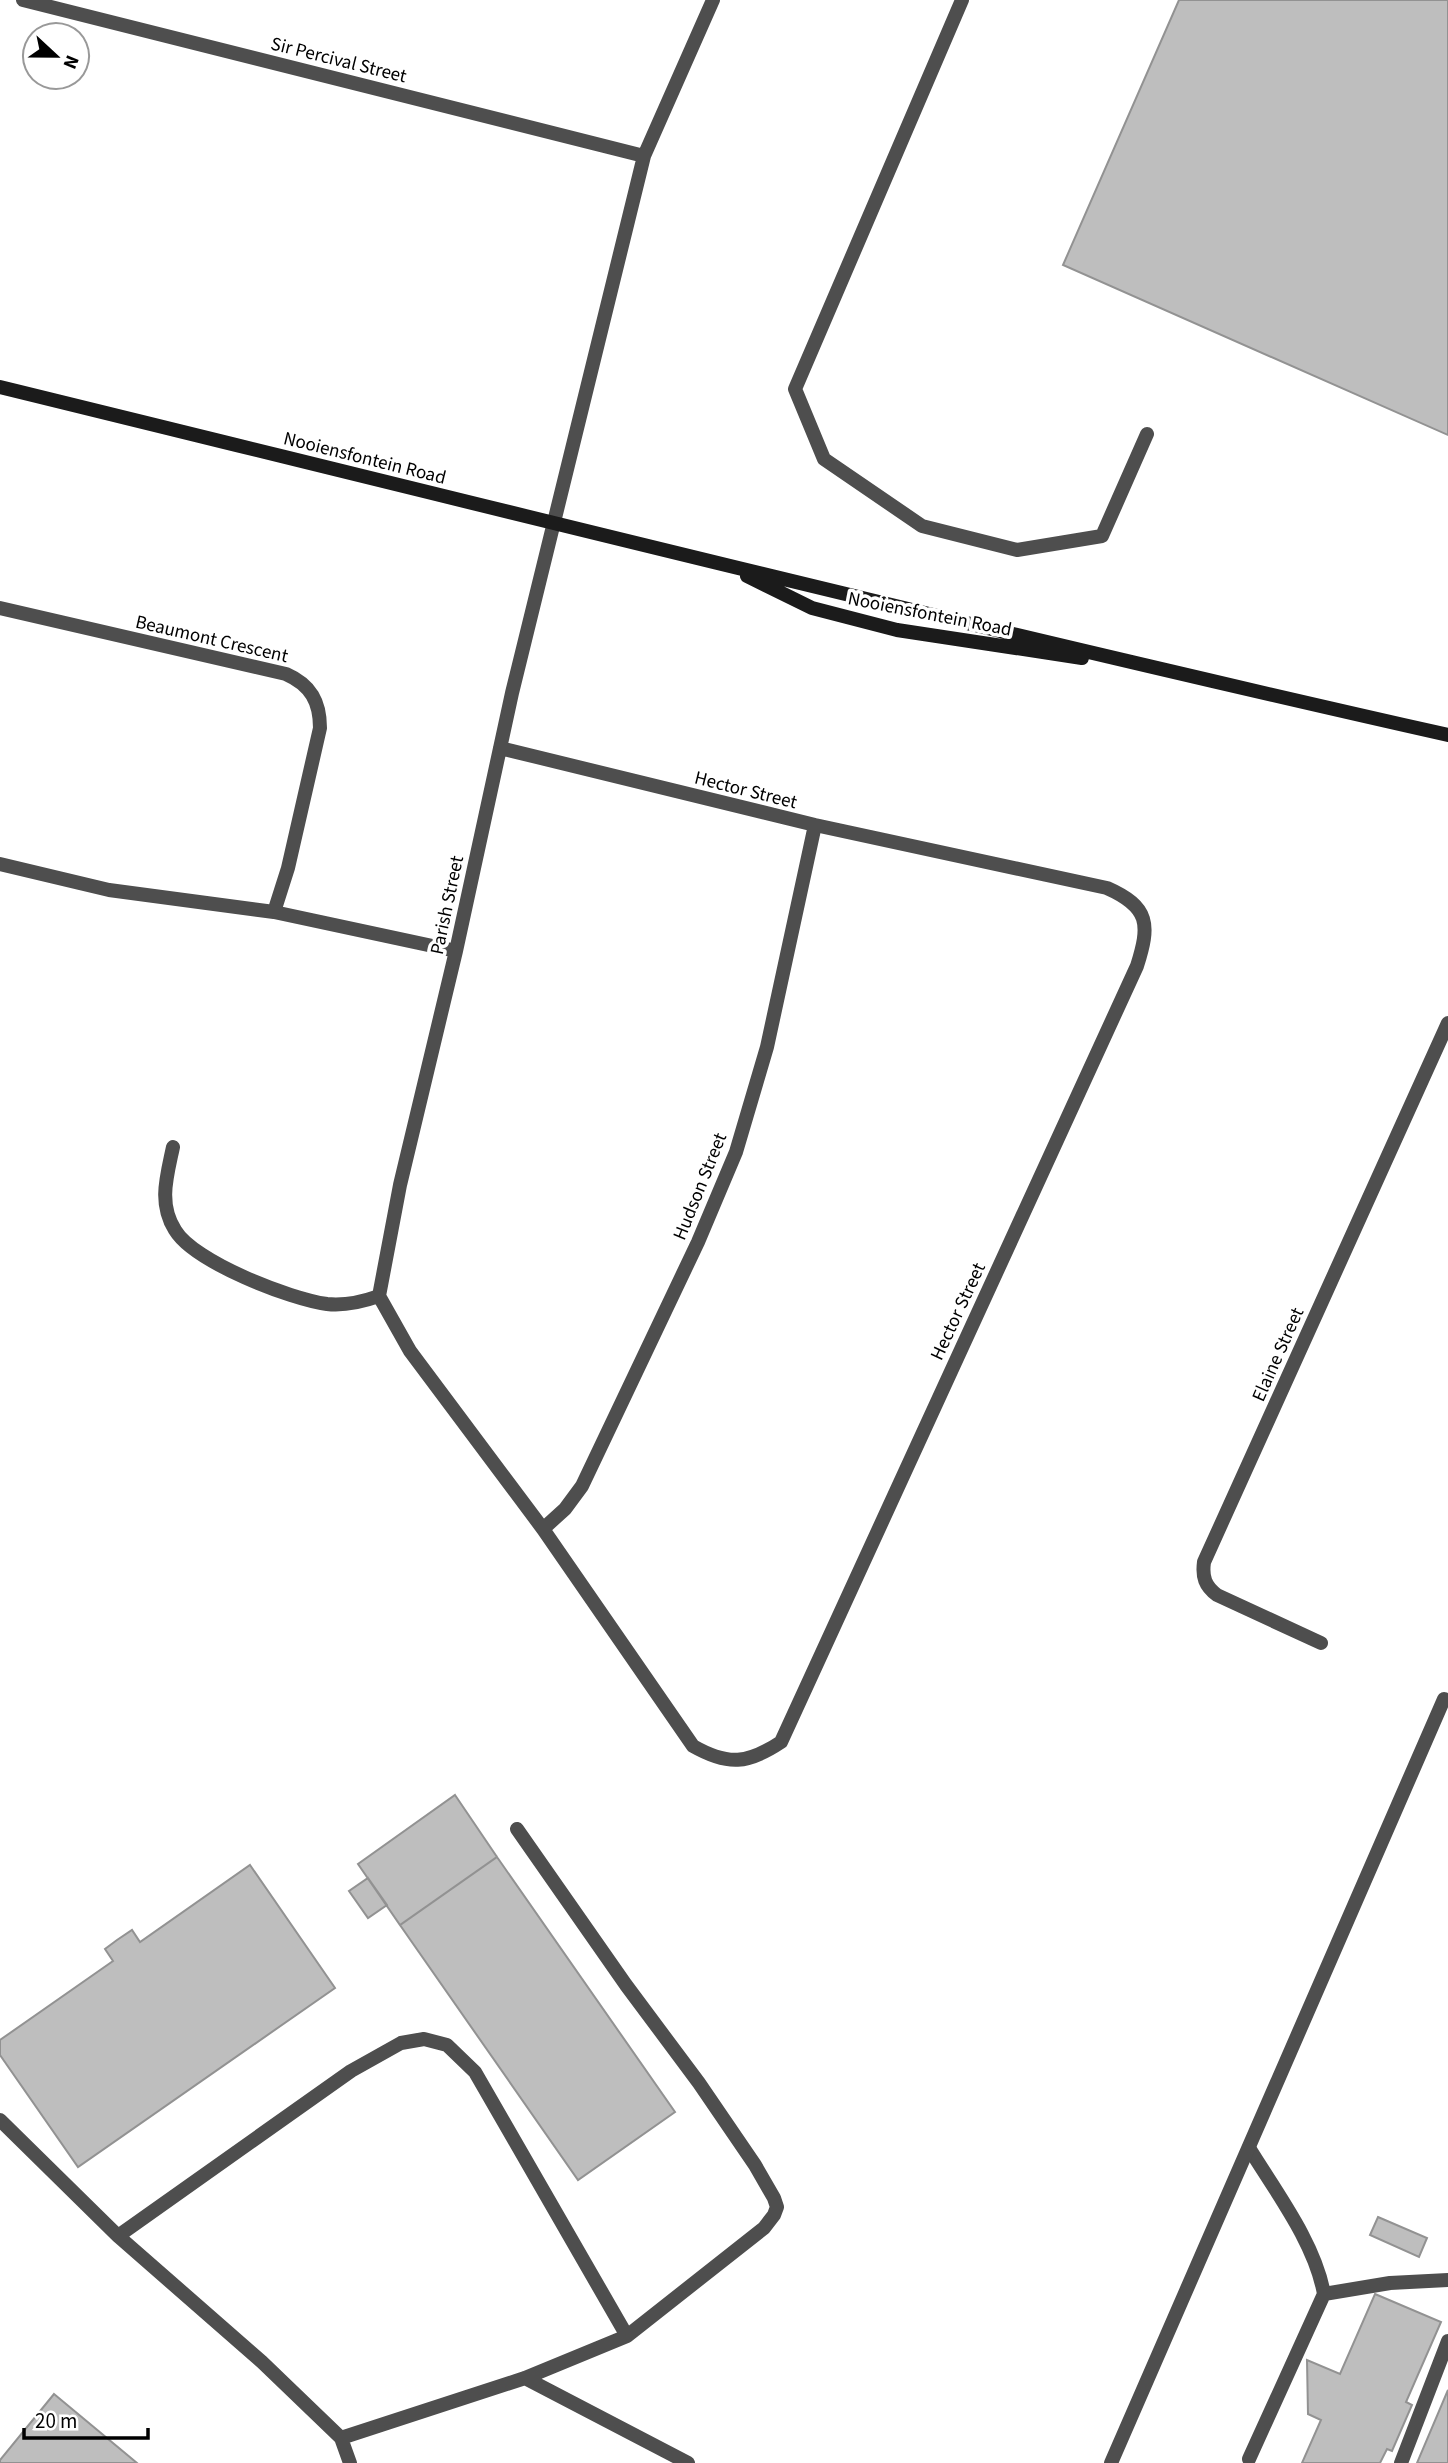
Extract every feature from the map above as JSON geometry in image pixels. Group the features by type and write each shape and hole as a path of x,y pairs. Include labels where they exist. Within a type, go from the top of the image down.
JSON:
{"street":[{"name":"Sir Percival Street","path":"23,0 644,156"},
{"path":"962,0 795,389 824,459 922,526 1017,550 1102,536 1147,434"},
{"path":"555,523 644,156 711,5"},
{"name":"Nooiensfontein Road","path":"0,387 1142,666 1448,735"},
{"name":"Parish Street","path":"379,1296 400,1185 456,951 500,748 555,523"},
{"name":"Nooiensfontein Road","path":"721,563 812,608 897,630 1142,666"},
{"name":"Beaumont Crescent","path":"0,608 286,674 307,687 320,712 320,728 288,868 274,912"},
{"name":"Hector Street","path":"379,1296 410,1351 543,1530 693,1746 711,1756 750,1759 781,1742 1137,966 1144,942 1145,922 1138,909 1125,896 1093,885 814,825 500,748"},
{"name":"Hudson Street","path":"543,1530 565,1509 582,1486 698,1242 736,1152 767,1047 814,825"},
{"path":"0,864 109,890 274,912 456,951"},
{"name":"Elaine Street","path":"1321,1643 1217,1595 1204,1581 1205,1562 1448,1023"},
{"path":"173,1147 163,1195 167,1214 174,1230 186,1245 201,1256 288,1294 326,1304 345,1305 379,1296"},
{"path":"1111,2463 1444,1699"},
{"path":"341,2438 526,2378 626,2336 764,2228 777,2207 755,2165 699,2082 626,1985 517,1829"},
{"path":"118,2236 351,2071 401,2043 424,2039 447,2045 475,2072 626,2336"},
{"path":"0,2120 118,2236 262,2362 341,2438 350,2463"},
{"path":"1249,2148 1291,2215 1320,2276 1324,2294 1249,2459"},
{"path":"1324,2294 1380,2284 1448,2280"},
{"path":"1401,2463 1448,2341"},
{"path":"526,2378 688,2463"}],"building":[{"path":"1179,0 1448,0 1448,435 1063,265"},
{"path":"455,1795 497,1857 400,1925 358,1864"},
{"path":"497,1857 675,2112 578,2180 400,1925"},
{"path":"250,1865 335,1988 78,2167 0,2055 0,2040 113,1961 105,1949 117,1940 132,1930 140,1942"},
{"path":"368,1878 387,1905 368,1918 349,1891"},
{"path":"1378,2217 1427,2238 1419,2257 1370,2235"},
{"path":"1375,2294 1441,2322 1406,2402 1412,2405 1392,2451 1387,2449 1380,2463 1302,2463 1321,2420 1308,2414 1307,2360 1340,2374"},
{"path":"1448,2390 1448,2463 1417,2463"},
{"path":"54,2394 137,2463 0,2463"}]}
